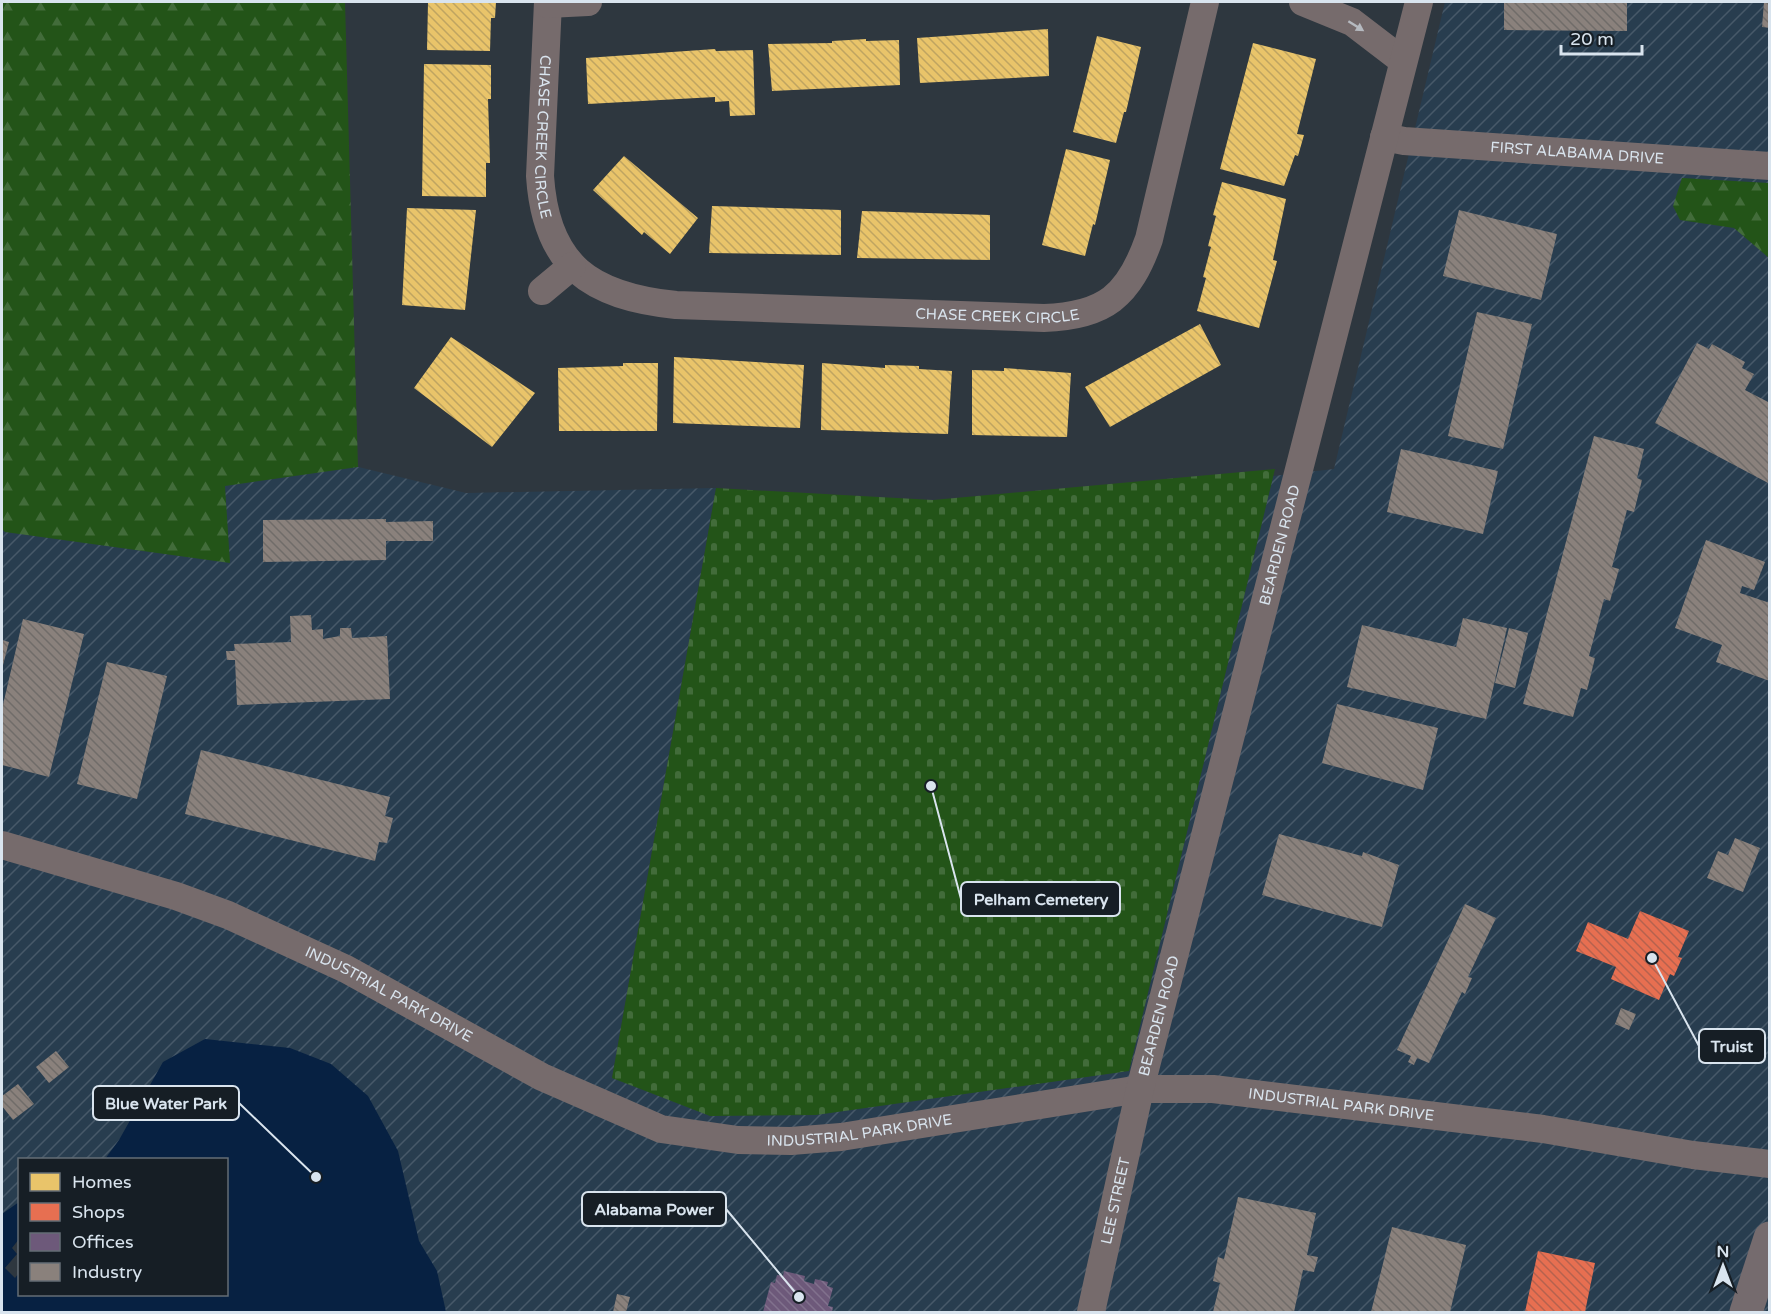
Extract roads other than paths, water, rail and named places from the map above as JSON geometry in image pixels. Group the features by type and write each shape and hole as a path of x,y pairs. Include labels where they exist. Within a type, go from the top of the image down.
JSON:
{"main road":[{"path":"1746,1312 1770,1238"}],"street":[{"name":"CHASE CREEK CIRCLE","path":"588,2 548,3 540,176 542,205 549,229 560,251 572,266 606,289 649,302 676,305 1044,318 1071,317 1092,312 1111,301 1127,286 1140,265 1149,239 1205,2"},
{"path":"1303,2 1352,22 1403,61"},
{"name":"BEARDEN ROAD","path":"1140,1089 1419,2"},
{"name":"FIRST ALABAMA DRIVE","path":"1384,136 1404,141 1770,166"},
{"path":"543,291 572,266"},
{"name":"INDUSTRIAL PARK DRIVE","path":"2,845 176,896 228,915 346,969 542,1077 629,1116 683,1134 738,1140 791,1141 841,1137 1140,1089 1213,1089 1544,1128 1693,1155 1770,1164"},
{"name":"LEE STREET","path":"1091,1312 1140,1089"}],"water":[{"path":"205,1039 290,1048 331,1064 368,1096 398,1151 419,1241 437,1271 446,1312 2,1312 2,1214 18,1203 18,1296 228,1296 228,1158 106,1158 119,1140 163,1062"}],"place":[{"name":"Pelham Cemetery","path":"931,786"},
{"name":"Truist","path":"1652,958"},
{"name":"Blue Water Park","path":"316,1177"},
{"name":"Alabama Power","path":"799,1297"}]}
